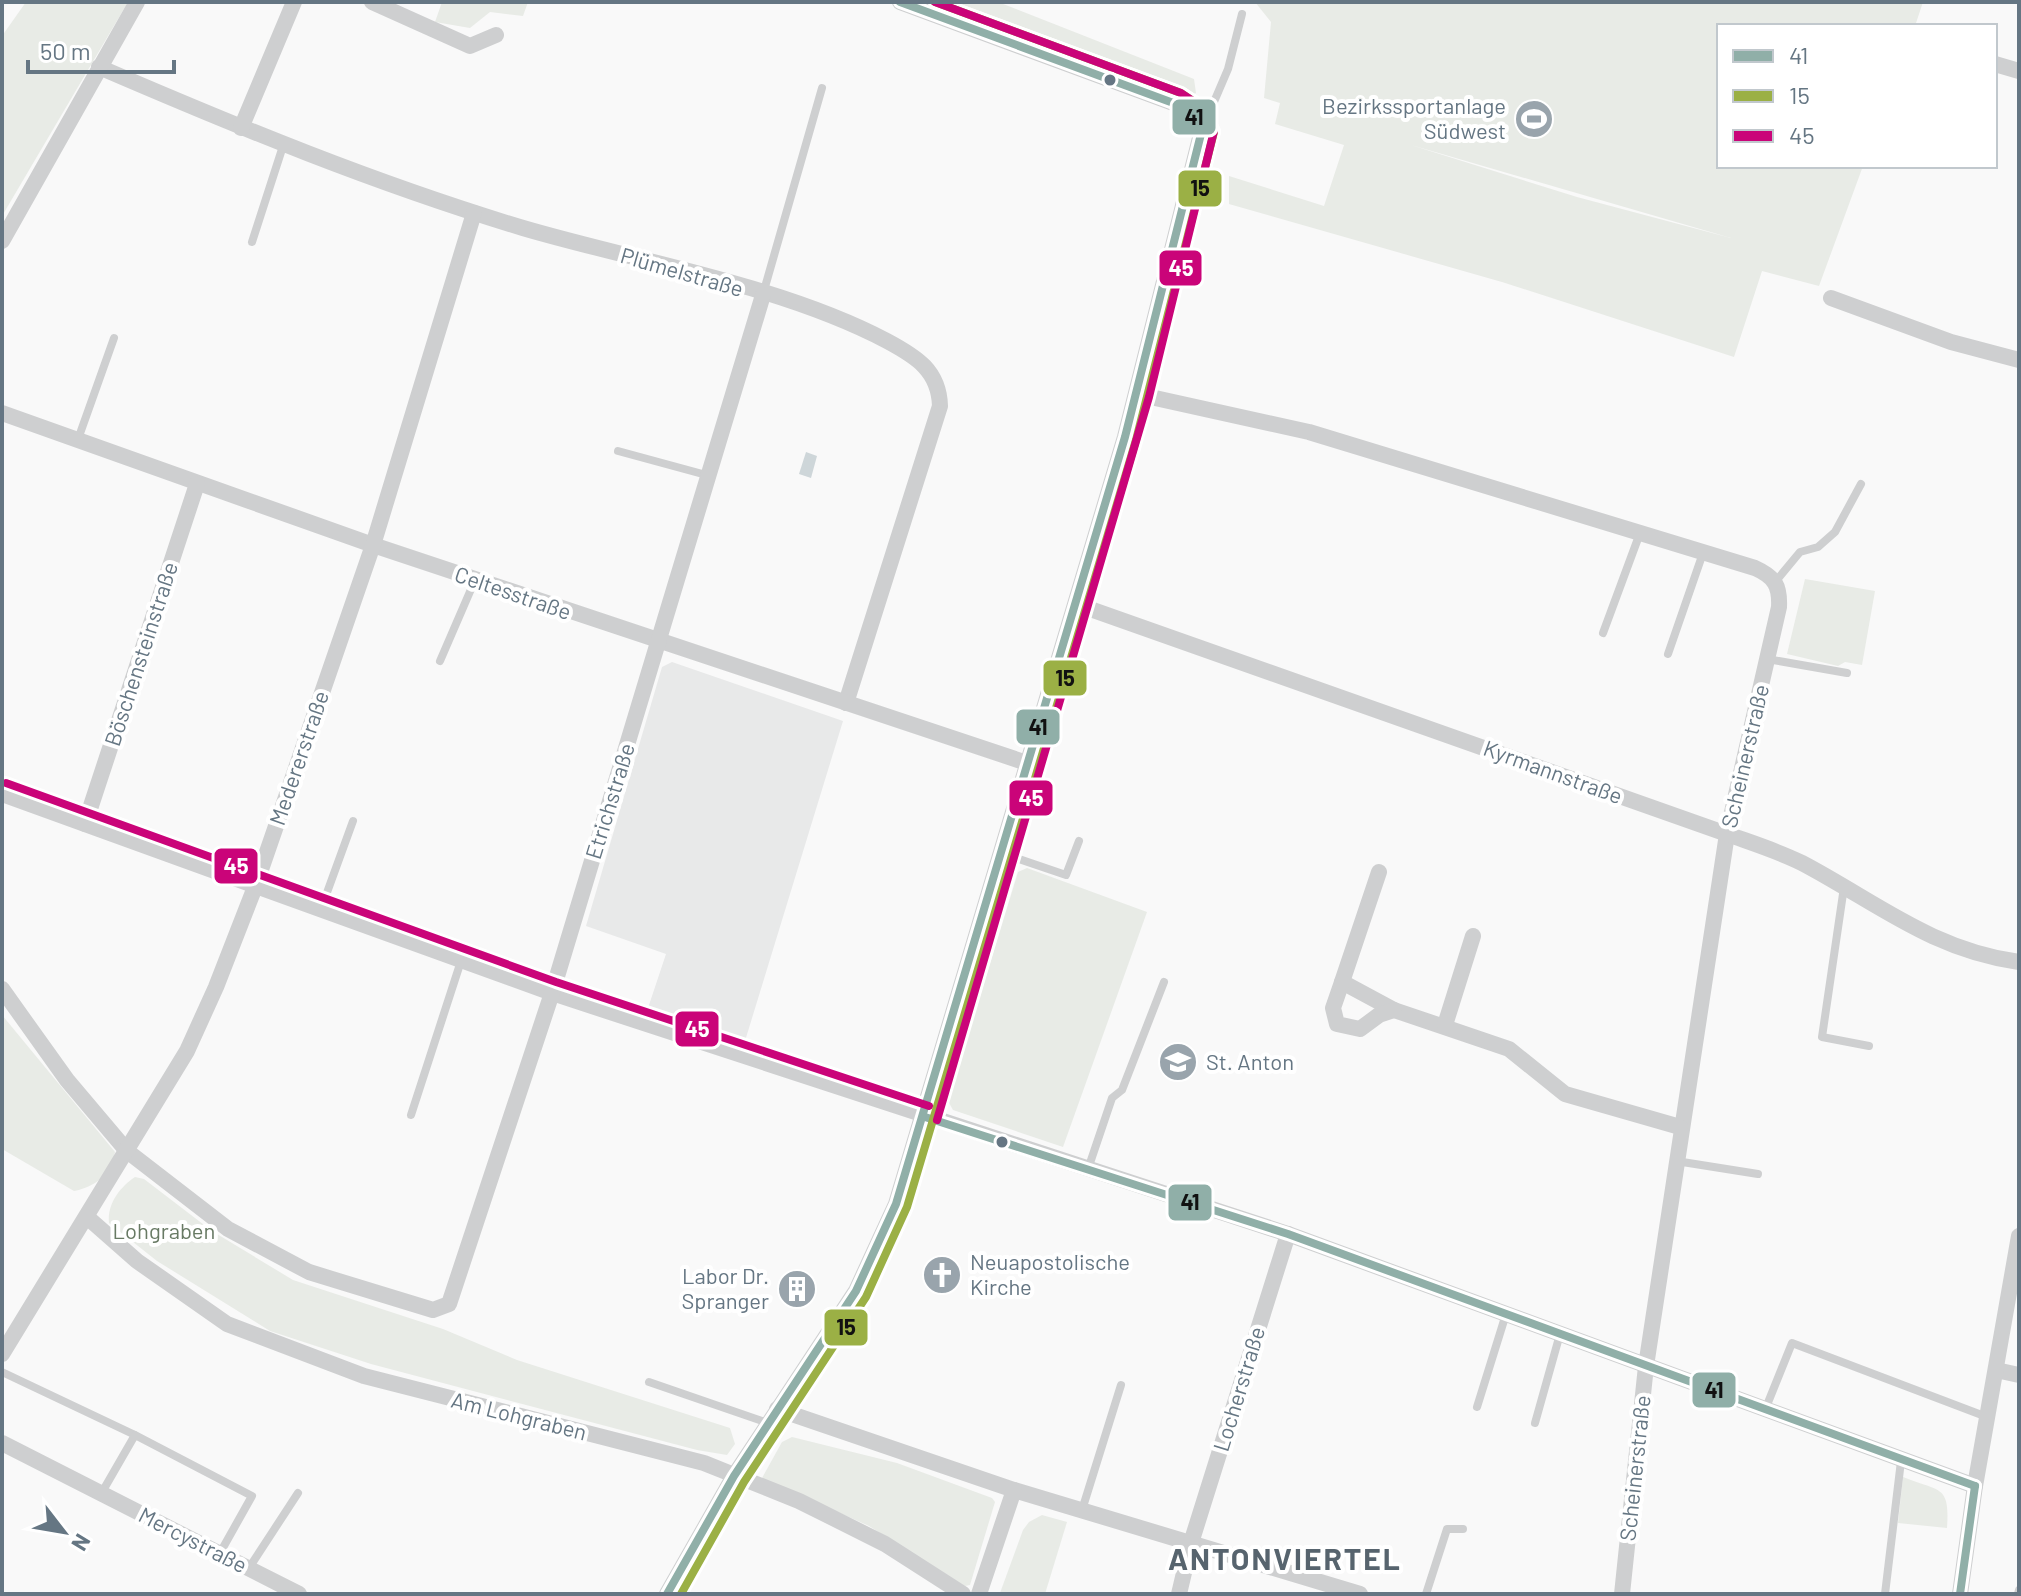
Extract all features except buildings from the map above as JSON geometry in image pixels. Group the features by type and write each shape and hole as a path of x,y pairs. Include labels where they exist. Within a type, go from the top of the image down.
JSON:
{"street":[{"path":"2,241 137,2"},
{"path":"241,128 294,2"},
{"path":"372,2 470,46 496,35"},
{"path":"667,1594 734,1476 867,1271 896,1204 925,1117 1137,394 1202,130 1193,115 1176,104 900,2"},
{"path":"1997,65 2019,71"},
{"name":"Plümelstraße","path":"99,67 283,146 474,213 820,311 886,341 924,364 939,389 936,423 846,703"},
{"name":"Medererstraße","path":"2,1354 187,1051 255,887 373,545 474,213"},
{"name":"Etrichstraße","path":"127,1151 228,1229 267,1253 309,1272 433,1310 449,1304 552,993 763,295"},
{"path":"1831,298 1951,342 2019,360"},
{"path":"1137,394 1309,432 1755,568 1776,581"},
{"name":"Celtesstraße","path":"2,413 475,580 1027,763"},
{"name":"Böschensteinstraße","path":"85,824 197,484"},
{"name":"Scheinerstraße","path":"1622,1594 1646,1366 1680,1127 1727,834 1779,607 1780,592 1776,581"},
{"name":"Kyrmannstraße","path":"1076,604 1727,834 1798,861 1930,938 1969,952 2019,962"},
{"path":"2,794 552,993 1288,1234 1975,1486"},
{"path":"1379,872 1333,1008 1337,1024 1344,1028 1360,1029 1379,1015 1394,1010"},
{"path":"1445,1025 1473,936"},
{"path":"1342,982 1394,1010 1509,1049 1565,1094 1680,1127"},
{"path":"2,989 67,1080 127,1151"},
{"name":"Am Lohgraben","path":"87,1217 137,1261 227,1324 364,1376 704,1463 799,1501 885,1544 963,1594"},
{"name":"Locherstraße","path":"1191,1543 1288,1234"},
{"path":"1960,1594 1975,1486 2019,1236"},
{"path":"1996,1370 2019,1375"},
{"path":"773,1416 1360,1594"},
{"name":"Mercystraße","path":"2,1443 299,1594"},
{"path":"979,1594 1014,1490"},
{"path":"1179,1594 1191,1543"}],"lane":[{"path":"1202,130 1228,69 1242,14"},
{"path":"763,295 822,88"},
{"path":"252,242 283,146"},
{"path":"77,442 114,338"},
{"path":"618,451 710,476"},
{"path":"1776,581 1800,552 1818,547 1835,532 1861,484"},
{"path":"1603,633 1640,532"},
{"path":"1668,654 1703,553"},
{"path":"440,661 475,580"},
{"path":"1767,659 1847,673"},
{"path":"321,910 353,821"},
{"path":"1000,853 1066,875 1079,841"},
{"path":"1844,886 1822,1037 1869,1046"},
{"path":"411,1115 461,961"},
{"path":"1088,1170 1112,1098 1122,1090 1164,982"},
{"path":"1675,1161 1758,1174"},
{"path":"1477,1407 1506,1314"},
{"path":"1535,1423 1560,1334"},
{"path":"1765,1410 1792,1343 1987,1417"},
{"path":"2,1372 135,1435 252,1496 219,1553"},
{"path":"649,1382 773,1416"},
{"path":"1082,1511 1121,1385"},
{"path":"101,1494 135,1435"},
{"path":"1885,1594 1901,1461"},
{"path":"249,1568 298,1493"},
{"path":"1426,1594 1447,1529 1463,1529"}],"shaded area":[{"path":"806,452 817,456 811,478 799,474"},
{"path":"672,662 843,721 745,1041 648,1008 666,954 586,926 662,667"}],"green space":[{"path":"26,2 128,2 2,216 2,36"},
{"path":"442,2 528,2 523,16 490,12 470,28 435,22"},
{"path":"958,2 998,2 1194,79 1196,93 1187,99 1162,85 959,10"},
{"path":"1255,2 1923,2 1916,24 1717,24 1717,168 1862,168 1819,286 1762,271 1734,357 1502,282 1229,204 1229,176 1324,206 1344,145 1275,124 1280,103 1264,98 1271,22","holes":["1411,145 1731,238 1577,197"]},
{"path":"1805,579 1875,591 1862,665 1845,662 1838,666 1787,654"},
{"path":"1027,868 1147,912 1063,1147 953,1110 948,1101 1018,872"},
{"name":"Lohgraben","path":"2,1015 115,1152 106,1173 89,1186 74,1191 2,1149"},
{"name":"Lohgraben","path":"135,1177 144,1179 212,1231 293,1280 443,1329 517,1360 730,1428 735,1444 727,1455 697,1450 371,1364 270,1331 157,1261 109,1223 110,1209 116,1197"},
{"path":"792,1437 897,1463 992,1498 995,1502 970,1585 965,1586 869,1526 762,1478 782,1442"},
{"path":"1903,1477 1934,1488 1944,1496 1947,1528 1898,1523"},
{"path":"1042,1515 1067,1522 1045,1594 1000,1593 1023,1530 1029,1522"}],"transit line":[{"name":"41","path":"667,1594 734,1476 856,1291 896,1204 1125,437 1202,130 1193,115 1176,104 900,2"},
{"name":"15","path":"681,1594 744,1482 866,1297 907,1207 1136,440 1214,132 1202,107 1181,93 935,2"},
{"name":"45","path":"935,2 1181,93 1202,107 1214,131 1149,397 937,1120"},
{"name":"45","path":"6,783 556,982 929,1106"},
{"name":"41","path":"925,1117 1288,1234 1975,1486"},
{"name":"41","path":"1960,1594 1975,1486"}],"place":[{"name":"Bezirkssportanlage Südwest","path":"1534,119"},
{"name":"St. Anton","path":"1178,1062"},
{"name":"Neuapostolische Kirche","path":"942,1275"},
{"name":"Labor Dr. Spranger","path":"797,1289"}],"district":[{"name":"ANTONVIERTEL","path":"1285,1560"}]}
